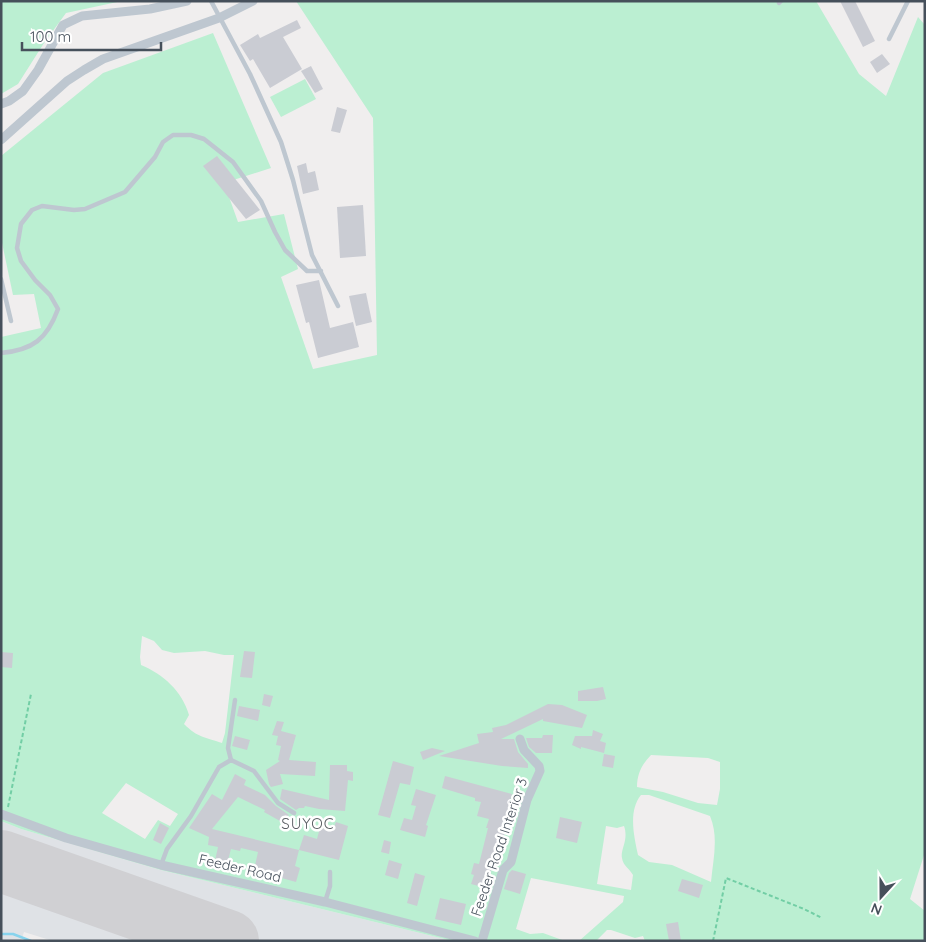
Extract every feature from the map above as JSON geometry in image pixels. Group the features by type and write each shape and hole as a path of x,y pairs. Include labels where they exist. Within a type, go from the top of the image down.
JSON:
{"street":[{"path":"1,104 23,91 38,70 63,24 82,16 150,8 187,1"},
{"path":"1,140 67,81 103,59 219,18 253,1"},
{"name":"Feeder Road Interior 3","path":"482,941 503,870 511,862 527,800 540,771 535,760 524,750 520,739"},
{"name":"Feeder Road","path":"1,814 66,838 161,864 325,902 475,941"}],"lane":[{"path":"211,1 250,74 281,142 293,180 312,255 338,306"},
{"path":"889,39 908,1"},
{"path":"1,353 20,352 37,342 52,324 58,309 50,295 21,262 17,248 21,224 32,210 42,206 74,210 86,209 110,200 125,192 155,157 163,142 173,135 191,135 204,139 233,162 261,201 274,232 285,250 308,271 320,271"},
{"path":"1,279 11,321"},
{"path":"231,760 228,748 235,700"},
{"path":"161,864 167,849 191,816 219,767 231,760 254,771 278,803 294,813"},
{"path":"325,902 330,886 330,872"}],"path":[{"path":"8,807 31,694"},
{"path":"713,941 726,878 822,918"}],"shaded area":[{"path":"1,821 21,829 161,870 453,941 53,941 24,932 21,941 1,941"}],"green space":[{"path":"1,1 122,1 66,13 18,84 1,94"},
{"path":"296,1 816,1 859,74 886,96 918,17 925,25 925,852 910,899 925,911 925,941 645,941 643,936 635,938 607,930 596,941 579,941 623,902 624,896 531,878 516,929 530,934 543,933 565,941 453,941 161,870 21,829 1,821 1,337 41,328 34,294 13,295 1,238 1,156 103,73 213,33 271,168 224,183 238,222 284,214 298,269 281,277 313,369 377,355 373,118","holes":["142,636 154,641 162,650 174,653 205,651 234,655 225,733 222,743 198,735 184,724 189,715 182,698 164,678 141,665","651,755 708,758 720,762 720,789 717,805 698,803 663,792 637,787 639,774","126,783 178,814 170,826 158,820 145,839 102,813","641,795 649,795 710,816 715,840 711,882 672,865 649,862 638,855 633,824 634,808","606,826 617,828 624,826 626,836 622,858 633,875 631,890 597,884"]},
{"path":"305,79 316,99 281,117 270,97"}],"building":[{"path":"840,1 855,1 875,41 863,47"},
{"path":"297,20 301,28 283,37 302,69 270,88 253,59 250,61 240,45 258,34 260,38"},
{"path":"882,54 890,64 877,73 870,62"},
{"path":"311,66 323,89 315,93 301,71"},
{"path":"337,107 347,110 340,133 331,131"},
{"path":"217,156 260,210 246,219 203,166"},
{"path":"306,163 308,173 315,171 319,190 303,194 297,166"},
{"path":"363,205 366,256 340,258 337,207"},
{"path":"319,280 330,328 353,322 359,347 318,358 309,322 306,323 296,285"},
{"path":"366,293 372,322 356,326 349,296"},
{"path":"244,651 255,652 252,678 240,677"},
{"path":"1,652 13,653 12,668 1,667"},
{"path":"603,687 606,699 578,701 578,691"},
{"path":"264,694 273,696 270,707 262,705"},
{"path":"548,704 562,705 587,715 582,728 543,721 543,719 501,739 514,739 518,752 528,764 528,768 439,756 479,743 477,734 493,732 492,728 506,725"},
{"path":"239,706 260,710 258,721 237,716"},
{"path":"277,721 284,722 281,731 296,735 289,760 316,762 315,776 280,774 283,784 271,787 266,770 280,761 278,760 281,746 276,745 278,736 272,735"},
{"path":"593,730 603,734 600,741 606,743 604,753 581,747 581,749 572,745 575,736 592,736"},
{"path":"543,735 553,735 552,753 536,753 529,747 526,738 542,738"},
{"path":"235,736 250,740 247,750 232,746"},
{"path":"432,748 445,751 423,760 420,752"},
{"path":"604,754 615,756 613,768 602,766"},
{"path":"393,761 414,767 410,785 400,783 390,818 378,815"},
{"path":"330,765 347,765 347,771 353,772 353,781 348,780 345,811 305,806 296,810 280,799 282,789 329,800"},
{"path":"235,774 246,780 244,785 265,795 289,815 280,821 264,812 265,810 238,797 212,829 299,850 295,866 300,868 296,882 278,877 277,880 269,877 270,874 254,870 258,852 241,848 240,851 231,849 226,868 214,865 218,847 208,845 209,837 189,828 212,794 222,800"},
{"path":"445,776 512,794 507,813 514,815 509,834 505,833 499,857 495,856 486,888 471,884 474,875 471,874 474,863 479,864 489,819 477,816 481,802 475,801 475,798 442,788"},
{"path":"416,789 436,795 426,825 428,826 425,837 400,830 404,818 412,820 416,806 411,805"},
{"path":"560,817 582,822 577,843 556,838"},
{"path":"336,822 348,826 339,860 299,850 304,835 317,839 321,824 334,827"},
{"path":"160,823 169,828 161,844 153,840"},
{"path":"384,840 391,842 389,854 381,852"},
{"path":"389,860 402,864 398,879 385,875"},
{"path":"512,870 526,874 520,894 504,889 509,873"},
{"path":"415,873 425,876 417,906 407,903"},
{"path":"682,879 703,885 699,898 678,891"},
{"path":"440,898 466,904 461,925 435,919"},
{"path":"678,922 681,941 669,941 666,924"}],"waterway":[{"path":"1,934 13,934 31,941"}],"runway":[{"path":"1,861 228,941"}],"district":[{"name":"SUYOC","path":"308,824"}]}
